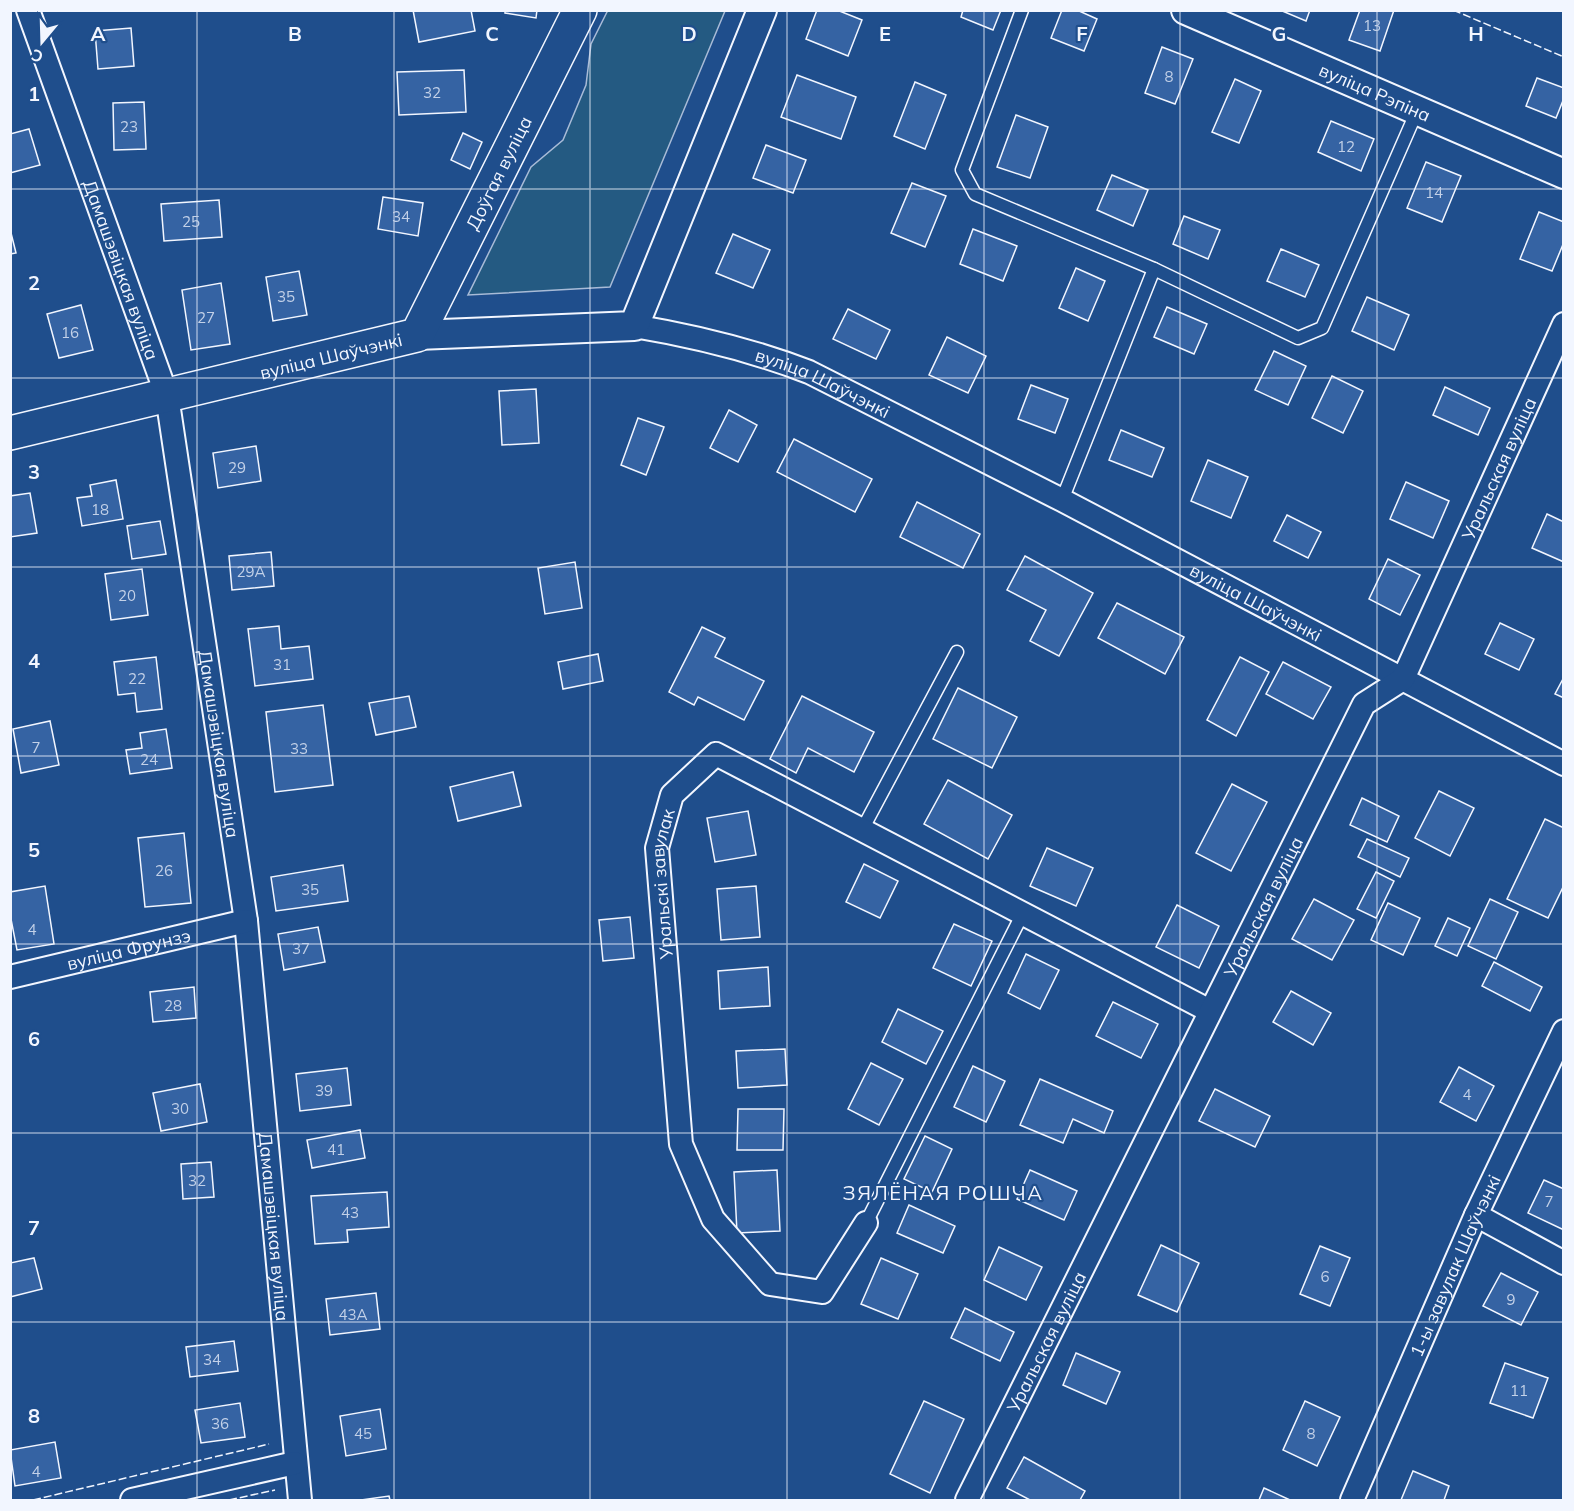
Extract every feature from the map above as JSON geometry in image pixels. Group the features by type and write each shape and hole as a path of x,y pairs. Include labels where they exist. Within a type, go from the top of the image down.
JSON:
{"main road":[{"name":"Доўгая вуліца","path":"417,335 580,10"},
{"name":"вуліца Шаўчэнкі","path":"10,433 417,335"}],"street":[{"name":"Дамашэвіцкая вуліца","path":"28,10 167,396 246,921 300,1500"},
{"path":"634,326 762,10"},
{"name":"вуліца Рэпіна","path":"1186,10 1563,174"},
{"name":"Уральская вуліца","path":"967,1500 1364,704 1403,680 1563,324"},
{"name":"вуліца Шаўчэнкі","path":"417,335 634,326 684,334 769,357 809,372 1062,500 1563,764"},
{"name":"Уральскі завулак","path":"866,1223 822,1292 770,1284 712,1219 681,1144 657,849 672,795 716,754 1210,1011"},
{"name":"вуліца Фрунзэ","path":"10,977 246,921"},
{"name":"1-ы завулак Шаўчэнкі","path":"1352,1500 1476,1215 1563,1031"},
{"path":"1476,1215 1563,1263"},
{"path":"132,1500 295,1463"}],"lane":[{"path":"1022,10 962,170 975,194 1154,269 1298,338 1322,328 1417,111"},
{"path":"1062,500 1154,269"},
{"path":"862,830 957,652"},
{"path":"866,1223 1023,913"}],"shaded area":[{"path":"608,10 725,11 610,287 468,295 531,167 563,140 586,85 591,44"}],"building":[{"path":"413,10 471,10 475,31 419,42"},
{"path":"505,10 537,10 536,18 505,13"},
{"path":"817,10 837,10 862,20 848,56 806,39"},
{"path":"963,10 1001,10 993,30 961,17"},
{"path":"1062,10 1077,10 1097,19 1084,51 1051,38"},
{"path":"1280,10 1310,10 1306,21"},
{"path":"1360,10 1394,10 1380,51 1349,40"},
{"path":"131,28 134,66 98,69 95,31"},
{"path":"1162,47 1193,59 1175,104 1145,93"},
{"path":"464,70 466,112 399,115 397,72"},
{"path":"797,75 856,97 841,139 781,117"},
{"path":"1537,78 1564,88 1564,98 1556,118 1526,106"},
{"path":"1235,79 1261,91 1239,143 1212,132"},
{"path":"915,82 946,95 925,149 894,136"},
{"path":"144,102 146,149 114,150 113,103"},
{"path":"1016,115 1048,127 1030,178 997,167"},
{"path":"1331,121 1374,139 1361,171 1318,152"},
{"path":"29,129 40,165 10,173 10,134"},
{"path":"463,133 482,142 470,169 451,160"},
{"path":"766,145 806,160 793,193 753,178"},
{"path":"1426,162 1461,176 1442,222 1407,208"},
{"path":"1112,175 1148,190 1133,226 1097,210"},
{"path":"912,183 946,196 925,247 891,233"},
{"path":"383,197 423,203 418,236 378,229"},
{"path":"219,200 222,237 164,241 161,204"},
{"path":"1539,212 1564,222 1564,242 1552,271 1520,259"},
{"path":"1184,216 1220,230 1208,259 1173,244"},
{"path":"10,229 16,253 10,254"},
{"path":"973,229 1017,246 1003,281 960,264"},
{"path":"733,234 770,250 753,288 716,273"},
{"path":"1281,249 1319,265 1305,297 1267,281"},
{"path":"1076,268 1105,281 1088,321 1059,308"},
{"path":"299,271 307,315 273,321 266,277"},
{"path":"221,283 230,344 191,350 182,290"},
{"path":"1367,297 1409,315 1394,350 1352,331"},
{"path":"81,305 93,350 59,358 47,314"},
{"path":"1167,307 1207,324 1194,354 1154,337"},
{"path":"848,309 890,330 876,359 833,339"},
{"path":"947,337 986,356 968,393 929,375"},
{"path":"1274,351 1306,366 1288,405 1255,390"},
{"path":"1332,376 1363,391 1343,433 1312,418"},
{"path":"1031,385 1068,399 1055,433 1018,419"},
{"path":"1445,387 1490,408 1478,435 1433,415"},
{"path":"536,389 539,443 502,445 499,391"},
{"path":"729,410 757,425 738,462 710,448"},
{"path":"638,418 664,427 646,475 621,465"},
{"path":"1121,430 1164,448 1152,477 1109,460"},
{"path":"794,439 872,479 855,512 777,472"},
{"path":"256,446 261,481 218,488 213,453"},
{"path":"1208,460 1248,477 1231,518 1191,501"},
{"path":"116,480 123,519 82,526 77,498 92,496 90,485"},
{"path":"1406,482 1449,501 1433,538 1390,519"},
{"path":"30,493 37,533 10,537 10,496"},
{"path":"917,502 980,534 963,568 900,537"},
{"path":"1547,514 1564,522 1564,562 1532,548"},
{"path":"1287,515 1321,532 1308,558 1274,541"},
{"path":"160,521 166,554 132,559 127,526"},
{"path":"271,552 274,586 232,590 229,556"},
{"path":"1025,556 1093,593 1059,656 1030,641 1046,610 1007,590"},
{"path":"1388,559 1420,575 1400,615 1369,599"},
{"path":"575,562 582,608 545,614 538,568"},
{"path":"142,569 148,615 111,620 105,574"},
{"path":"1117,603 1184,637 1165,674 1098,638"},
{"path":"1500,623 1534,639 1519,670 1485,654"},
{"path":"279,626 281,649 309,646 313,679 255,686 248,629"},
{"path":"702,627 725,638 715,657 764,681 744,720 698,697 694,705 669,692"},
{"path":"598,654 603,681 563,689 558,662"},
{"path":"156,657 162,709 137,712 135,693 118,695 114,662"},
{"path":"1240,657 1269,672 1236,736 1207,720"},
{"path":"1283,662 1331,687 1313,719 1266,694"},
{"path":"1564,677 1564,698 1555,694"},
{"path":"958,688 1017,717 992,768 933,739"},
{"path":"409,696 416,727 376,735 369,703"},
{"path":"802,696 874,732 854,772 808,748 796,773 770,759"},
{"path":"323,705 333,785 275,792 266,712"},
{"path":"50,721 59,765 21,773 13,729"},
{"path":"166,729 172,768 130,774 126,750 142,748 140,733"},
{"path":"513,772 521,806 458,821 450,787"},
{"path":"948,780 1012,815 988,859 924,824"},
{"path":"1232,784 1267,802 1231,871 1196,853"},
{"path":"1439,791 1474,808 1450,856 1415,838"},
{"path":"1362,798 1399,816 1387,842 1350,825"},
{"path":"748,811 756,855 715,862 707,818"},
{"path":"1545,819 1564,828 1564,885 1548,918 1507,899"},
{"path":"184,833 191,903 145,907 138,838"},
{"path":"1367,839 1409,858 1400,877 1358,857"},
{"path":"1047,848 1093,868 1076,906 1030,886"},
{"path":"864,864 898,881 880,918 846,902"},
{"path":"343,865 348,901 276,911 271,877"},
{"path":"1376,872 1394,881 1376,918 1357,909"},
{"path":"45,886 54,944 17,950 10,914 10,892"},
{"path":"756,886 760,937 721,940 717,889"},
{"path":"1314,899 1354,920 1332,960 1292,939"},
{"path":"1490,899 1518,912 1496,959 1468,946"},
{"path":"1388,903 1420,918 1403,955 1371,940"},
{"path":"1177,905 1219,926 1199,968 1156,947"},
{"path":"630,917 634,958 603,961 599,920"},
{"path":"1448,918 1470,928 1457,956 1435,946"},
{"path":"954,924 992,941 971,986 933,968"},
{"path":"318,927 325,962 284,970 278,934"},
{"path":"1026,954 1059,970 1040,1009 1008,993"},
{"path":"1494,962 1542,987 1530,1011 1482,986"},
{"path":"768,967 770,1006 720,1009 718,971"},
{"path":"194,987 196,1018 153,1022 150,992"},
{"path":"1291,991 1331,1013 1313,1045 1273,1022"},
{"path":"1113,1002 1158,1024 1141,1058 1096,1036"},
{"path":"898,1009 943,1031 926,1064 882,1042"},
{"path":"785,1049 787,1085 738,1088 736,1051"},
{"path":"871,1063 903,1079 879,1125 848,1109"},
{"path":"973,1066 1005,1081 986,1122 954,1107"},
{"path":"1459,1067 1494,1086 1476,1121 1440,1102"},
{"path":"347,1068 351,1105 300,1111 296,1074"},
{"path":"1040,1079 1113,1111 1104,1133 1073,1119 1063,1143 1020,1125"},
{"path":"200,1084 207,1122 161,1131 153,1093"},
{"path":"1215,1089 1270,1116 1255,1147 1199,1121"},
{"path":"738,1109 784,1109 783,1150 737,1150"},
{"path":"360,1130 365,1158 312,1168 307,1140"},
{"path":"925,1136 952,1149 932,1192 904,1179"},
{"path":"211,1162 214,1197 183,1199 181,1164"},
{"path":"777,1170 780,1231 737,1233 734,1172"},
{"path":"1030,1170 1077,1191 1064,1220 1017,1199"},
{"path":"1544,1180 1564,1189 1564,1230 1528,1213"},
{"path":"387,1192 389,1227 347,1230 348,1242 315,1244 311,1196"},
{"path":"909,1205 955,1226 943,1253 897,1233"},
{"path":"1161,1245 1199,1263 1177,1312 1138,1295"},
{"path":"1320,1246 1350,1258 1330,1306 1300,1294"},
{"path":"999,1247 1042,1267 1026,1300 984,1280"},
{"path":"34,1258 42,1289 10,1297 10,1263"},
{"path":"881,1258 918,1274 898,1319 861,1304"},
{"path":"1501,1273 1538,1292 1521,1325 1483,1306"},
{"path":"376,1293 380,1329 330,1335 326,1299"},
{"path":"965,1308 1014,1332 1000,1361 951,1338"},
{"path":"234,1341 238,1371 190,1377 186,1347"},
{"path":"1076,1353 1120,1372 1106,1404 1063,1385"},
{"path":"1505,1363 1548,1378 1533,1418 1490,1403"},
{"path":"924,1401 964,1419 930,1493 890,1474"},
{"path":"1305,1401 1340,1417 1317,1466 1283,1450"},
{"path":"240,1403 245,1437 201,1443 195,1410"},
{"path":"380,1409 386,1449 346,1456 340,1416"},
{"path":"55,1442 61,1478 15,1486 10,1450"},
{"path":"1024,1457 1085,1491 1080,1500 1030,1500 1007,1488"},
{"path":"1413,1471 1449,1486 1444,1500 1401,1500"},
{"path":"1264,1488 1290,1500 1259,1500"},
{"path":"389,1496 390,1500 361,1500"}],"fence":[{"path":"1453,10 1564,57"},
{"path":"33,1500 269,1444"},
{"path":"229,1500 275,1490"}],"district":[{"name":"ЗЯЛЁНАЯ РОШЧА","path":"943,1192"}]}
